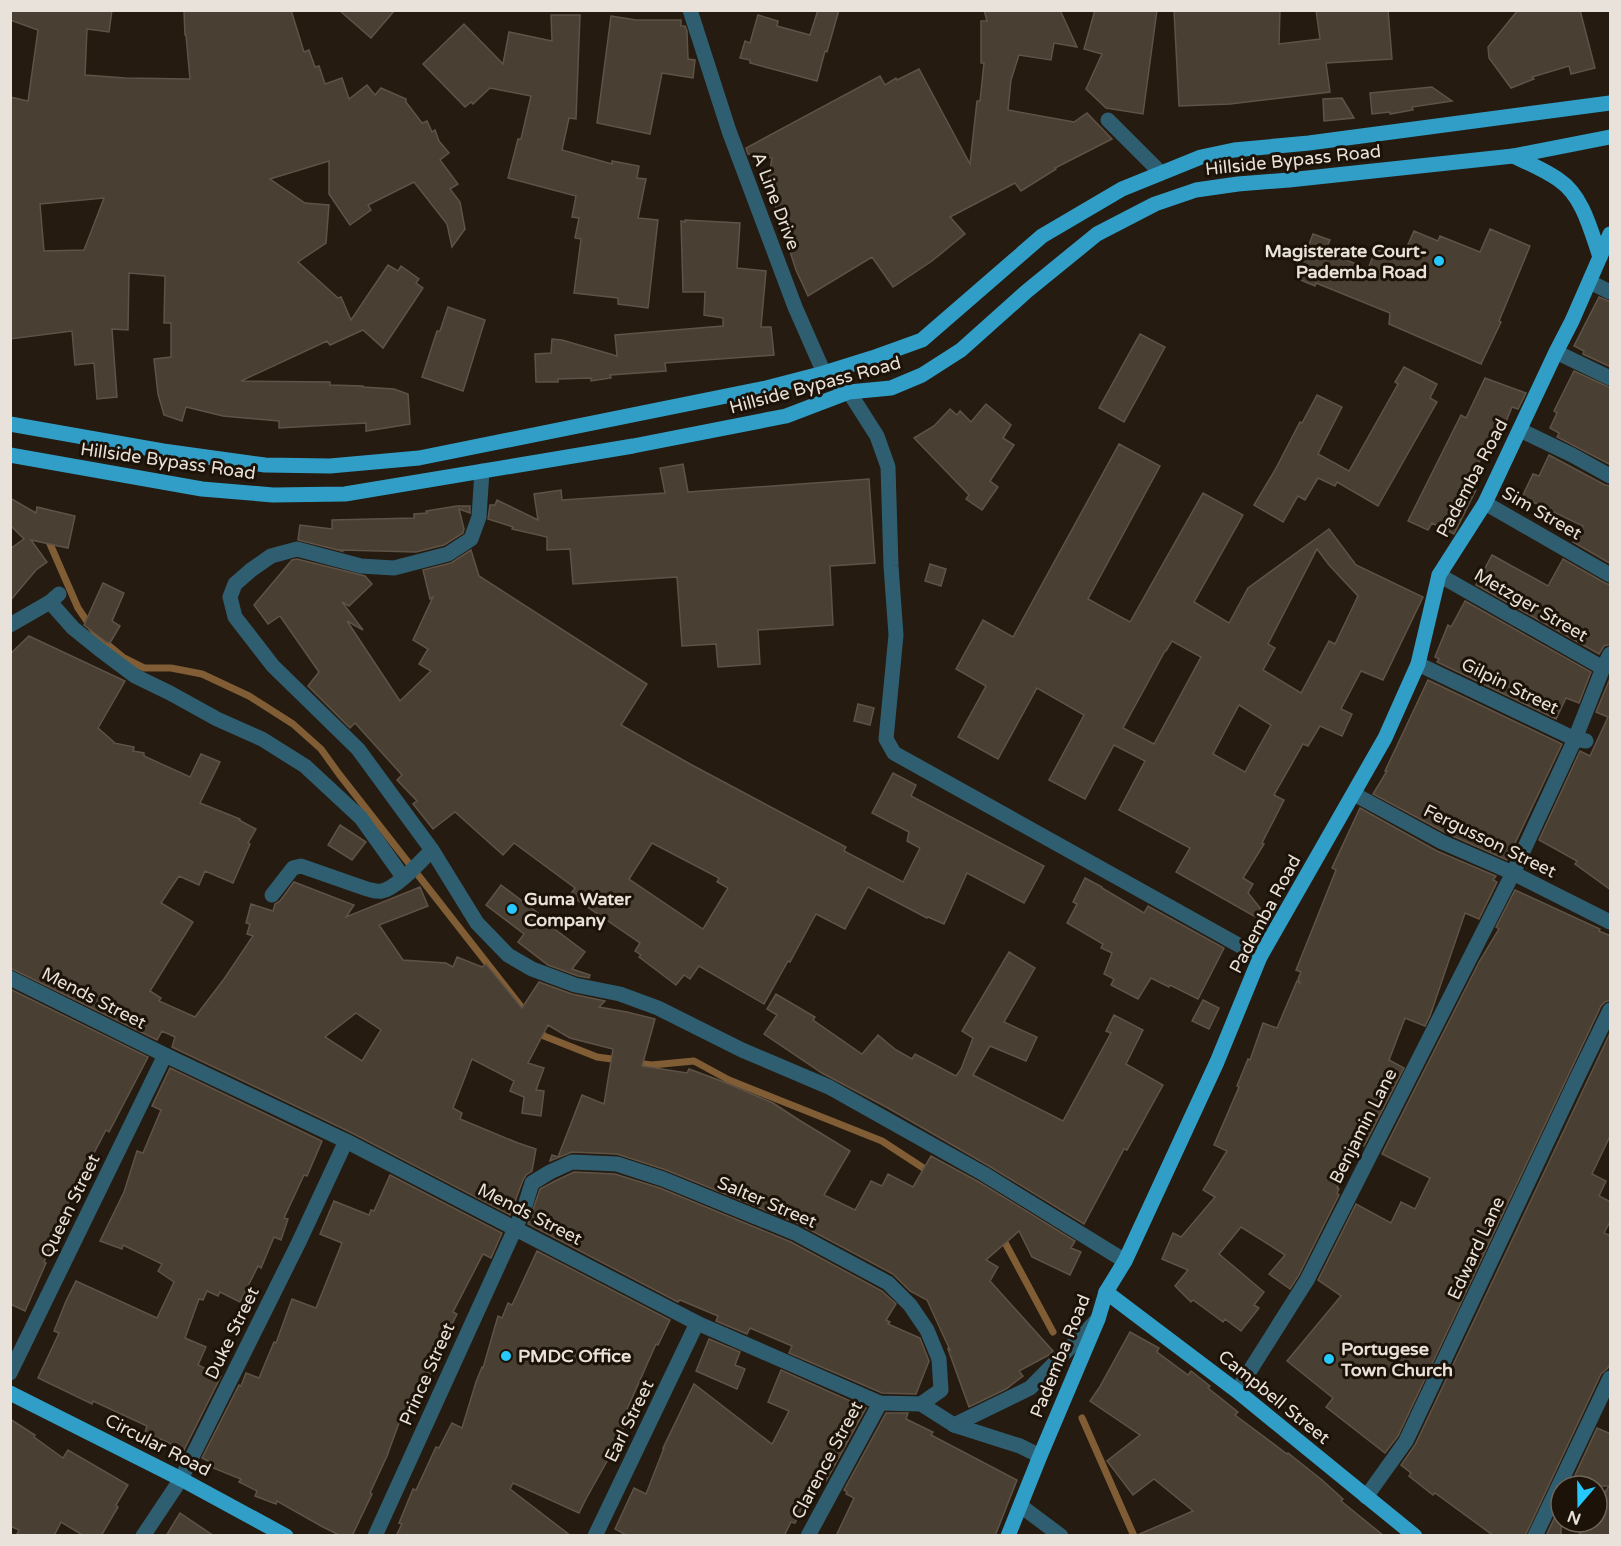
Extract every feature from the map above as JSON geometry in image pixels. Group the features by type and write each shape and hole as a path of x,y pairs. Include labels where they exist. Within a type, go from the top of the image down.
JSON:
{"main road":[{"name":"Hillside Bypass Road","path":"10,424 163,451 265,465 330,466 419,458 766,388 824,373 922,340 1042,236 1122,189 1201,157 1234,150 1309,143 1611,103"},
{"name":"Hillside Bypass Road","path":"10,455 202,489 273,495 345,494 633,446 786,416 849,392 891,388 922,375 961,350 1027,291 1097,234 1155,204 1185,193 1238,184 1513,156 1611,137"},
{"path":"1513,156 1560,180 1575,196 1600,257"},
{"name":"Pademba Road","path":"1008,1536 1098,1318 1106,1292 1125,1261 1217,1062 1260,957 1385,738 1418,664 1439,575 1485,503 1611,234"},
{"name":"Campbell Street","path":"1106,1292 1237,1391 1415,1536"},
{"name":"Circular Road","path":"10,1393 181,1479 286,1536"}],"street":[{"name":"A Line Drive","path":"690,10 729,131 795,307 824,373 849,392 878,436 888,467 896,635 886,739 894,753 1260,957"},
{"path":"1108,120 1161,173"},
{"path":"1590,282 1611,292"},
{"path":"1556,352 1611,378"},
{"path":"1520,430 1611,476"},
{"path":"482,471 479,517 471,539 448,554 394,568 361,566 297,549 271,556 251,570 235,584 230,597 235,617 273,666 358,749 432,850 477,923 508,955 532,969 575,985 620,994 658,1008 742,1050 829,1088 984,1174 1125,1261"},
{"name":"Sim Street","path":"1485,503 1611,575"},
{"name":"Metzger Street","path":"1439,575 1603,668"},
{"path":"10,626 55,598 73,628 135,676 262,740 305,766 361,818 406,876"},
{"name":"Benjamin Lane","path":"1237,1391 1307,1281 1580,740 1603,668 1611,654"},
{"name":"Gilpin Street","path":"1418,664 1580,740"},
{"name":"Fergusson Street","path":"1354,794 1442,842 1513,873 1611,922"},
{"path":"272,895 292,868 301,866 378,892 385,891 406,876 432,850"},
{"name":"Mends Street","path":"10,978 346,1142 697,1323 880,1403 921,1404"},
{"name":"Edward Lane","path":"1366,1497 1406,1441 1611,1010"},
{"name":"Queen Street","path":"10,1373 165,1055"},
{"name":"Duke Street","path":"143,1536 181,1479 346,1142"},
{"name":"Salter Street","path":"515,1228 532,1183 572,1162 617,1164 663,1179 795,1233 888,1283 910,1305 927,1330 939,1359 940,1390 921,1404"},
{"name":"Prince Street","path":"375,1536 515,1228"},
{"path":"954,1425 1030,1388 1098,1318"},
{"name":"Earl Street","path":"596,1536 697,1323"},
{"path":"1535,1536 1611,1378"},
{"name":"Clarence Street","path":"808,1536 880,1403"},
{"path":"921,1404 954,1425 1020,1446 1040,1456"},
{"path":"1021,1506 1061,1536"}],"building":[{"path":"10,10 112,10 109,32 87,29 85,75 190,79 184,11 291,10 304,52 309,50 315,67 319,66 325,84 342,78 349,99 367,85 375,95 381,88 406,99 422,123 427,121 432,132 435,130 439,141 449,153 440,160 458,184 450,189 460,202 465,229 452,247 447,224 414,182 368,205 371,210 350,225 329,194 329,161 270,179 305,203 329,205 326,243 298,262 338,298 341,297 351,320 388,265 398,271 401,266 419,279 416,283 423,288 383,348 363,330 330,345 327,341 241,381 330,382 330,385 394,389 408,394 410,424 366,431 366,423 279,428 279,421 223,416 186,407 182,421 164,415 158,394 154,359 171,357 171,323 164,323 165,276 129,273 128,330 112,329 117,397 97,399 94,363 75,365 72,331 10,339 10,97 28,101 38,30 10,20","holes":["104,198 84,250 44,251 40,204"]},
{"path":"339,10 395,10 371,38"},
{"path":"818,10 839,10 817,81 750,63 750,60 740,58 745,41 750,43 758,15 778,21 777,26 810,35"},
{"path":"984,10 1060,10 1077,47 1054,43 1051,60 1019,55 1011,80 1008,110 1074,122 1087,113 1112,139 1055,168 1021,191 1015,183 950,217 965,234 932,261 893,287 872,257 808,296 796,270 775,205 778,204 768,181 772,158 748,154 746,148 880,76 885,85 919,69 970,164 984,63 981,63 981,21 987,21"},
{"path":"1095,10 1157,10 1143,114 1106,108 1086,89 1102,54 1084,49"},
{"path":"1174,10 1280,10 1279,44 1320,39 1316,10 1388,10 1392,59 1326,63 1330,92 1230,104 1179,106"},
{"path":"1518,10 1580,10 1595,68 1571,74 1569,66 1532,77 1534,79 1511,88 1489,58 1488,47"},
{"path":"551,15 580,15 576,119 569,118 562,150 612,164 612,161 639,166 637,178 646,179 638,218 658,220 648,308 618,304 618,298 574,293 581,239 575,238 579,218 572,217 576,196 508,178 518,139 521,139 531,96 490,88 473,104 471,102 465,107 423,64 464,24 503,64 509,32 552,41"},
{"path":"611,16 636,20 681,20 681,26 685,26 687,31 688,59 695,60 693,78 662,73 650,134 597,123"},
{"path":"1432,87 1452,101 1412,107 1413,110 1390,114 1390,112 1372,114 1370,93"},
{"path":"1342,98 1354,118 1324,121 1323,99"},
{"path":"685,220 740,223 737,268 766,271 761,327 771,327 774,355 665,363 666,371 610,375 611,378 591,381 591,378 536,382 535,354 551,353 552,339 617,356 615,335 723,326 723,318 704,315 705,292 683,292 681,221 685,222"},
{"path":"1490,229 1530,246 1499,321 1501,322 1481,364 1389,324 1390,313 1316,283 1315,286 1296,278 1313,234 1330,240 1325,251 1368,269 1377,246 1403,256 1414,231 1438,241 1440,236 1480,252"},
{"path":"1599,297 1611,302 1611,367 1583,354 1584,351 1574,346"},
{"path":"448,307 485,320 463,391 422,377 437,331 440,331"},
{"path":"1140,334 1165,347 1124,422 1099,408"},
{"path":"1404,367 1437,384 1430,398 1437,402 1378,506 1337,482 1335,486 1318,478 1305,500 1298,496 1283,522 1254,505 1317,395 1342,407 1318,454 1349,471 1398,384 1395,382"},
{"path":"1574,371 1611,388 1611,465 1557,437 1559,433 1550,428 1557,413 1554,411"},
{"path":"1485,378 1526,393 1518,409 1512,407 1503,429 1497,426 1467,487 1476,490 1454,534 1432,523 1428,530 1408,521 1461,415 1466,418"},
{"path":"986,404 1011,425 1003,438 1014,445 990,481 998,487 982,510 966,499 969,495 914,438 934,426 950,409 957,415 960,411 971,422"},
{"path":"1119,444 1160,466 1088,599 1130,622 1203,493 1243,515 1194,602 1229,623 1248,588 1329,529 1356,565 1423,597 1383,680 1361,671 1341,709 1352,714 1342,736 1320,726 1308,746 1303,744 1274,795 1284,800 1262,843 1264,844 1243,878 1253,884 1248,893 1270,920 1268,924 1176,872 1190,848 1119,810 1145,761 1114,745 1085,799 1049,780 1084,715 1037,688 998,759 958,737 986,686 956,669 983,620 1013,637","holes":["1317,549 1358,596 1335,644 1329,641 1301,693 1263,670 1275,648 1268,644","1172,641 1201,657 1154,744 1123,728","1239,705 1271,725 1245,772 1213,754"]},
{"path":"1549,455 1611,486 1611,564 1573,542 1583,526 1522,497 1533,474 1539,476"},
{"path":"683,464 688,492 869,479 875,563 830,566 833,625 758,630 760,664 718,667 716,644 682,646 677,577 573,584 570,549 547,550 547,537 512,529 513,527 488,519 490,505 495,505 497,500 538,520 534,494 561,490 562,500 665,493 660,468"},
{"path":"10,498 36,513 37,507 75,516 68,548 31,540 47,562 36,570 10,601 10,549 24,539 10,525"},
{"path":"457,506 470,506 470,513 459,509 463,533 444,545 416,552 342,551 298,540 300,525 332,529 332,520 414,518 414,514"},
{"path":"471,550 479,576 647,684 621,725 846,847 844,851 903,882 920,848 907,841 909,832 872,813 893,773 916,785 911,796 1044,866 1024,903 967,873 944,924 927,918 868,887 845,929 816,914 764,1004 699,966 690,979 684,975 676,985 639,957 641,955 635,951 640,943 570,895 575,888 514,843 503,855 455,812 433,829 413,804 417,801 397,780 402,775 355,723 350,728 308,686 319,672 280,616 268,624 254,605 292,560 297,559 365,576 372,584 349,606 342,602 363,630 347,621 400,701 431,671 419,664 428,649 413,640 433,597 430,599 423,570 451,563","holes":["652,843 719,878 717,882 728,888 703,929 629,879"]},
{"path":"1492,555 1548,586 1563,559 1611,585 1611,644 1604,646 1599,654 1476,585"},
{"path":"930,564 946,569 941,586 925,581"},
{"path":"103,583 124,593 112,621 120,626 110,643 84,625"},
{"path":"1465,601 1591,672 1579,703 1566,698 1556,719 1437,662 1439,659 1435,657 1448,625 1451,627"},
{"path":"29,636 125,681 98,728 114,743 134,747 133,751 144,753 144,756 190,777 201,754 220,762 200,803 240,819 256,829 248,843 250,844 233,883 205,871 199,885 179,876 161,903 193,922 150,991 161,998 159,1001 195,1017 253,936 247,934 250,924 246,923 251,904 273,911 275,904 280,901 294,882 354,905 346,917 420,887 428,906 379,925 403,960 446,963 453,967 457,957 482,967 486,964 522,1008 539,982 572,994 605,1001 599,1007 655,1019 642,1066 687,1073 689,1069 724,1082 773,1103 850,1151 824,1195 855,1210 871,1181 882,1186 888,1174 913,1187 931,1156 979,1182 1075,1241 1071,1248 1081,1252 1070,1275 1032,1257 1019,1231 986,1260 998,1267 990,1281 1053,1351 1019,1371 1023,1376 1006,1389 969,1407 948,1349 950,1350 927,1300 910,1291 893,1274 799,1224 666,1170 617,1154 572,1152 550,1161 552,1155 558,1157 582,1095 604,1104 613,1049 570,1038 548,1025 528,1063 544,1068 536,1090 544,1091 541,1116 522,1113 524,1097 510,1091 514,1081 472,1059 453,1108 462,1113 460,1119 536,1149 532,1171 523,1180 510,1215 350,1132 172,1047 175,1037 162,1031 157,1040 10,968 10,654","holes":["356,1013 381,1030 362,1061 325,1037"]},
{"path":"1611,676 1611,890 1575,864 1577,861 1539,840 1580,751 1590,756 1608,717 1596,712"},
{"path":"1428,680 1562,744 1507,860 1446,833 1373,794 1387,771 1385,771"},
{"path":"858,704 874,708 870,725 854,721"},
{"path":"1360,808 1437,851 1496,876 1493,880 1497,882 1479,919 1465,913 1425,1026 1405,1018 1389,1060 1404,1068 1364,1146 1362,1145 1337,1188 1339,1195 1290,1289 1269,1274 1285,1255 1241,1227 1219,1254 1264,1292 1254,1305 1259,1308 1241,1331 1225,1319 1223,1322 1193,1300 1191,1302 1175,1286 1188,1270 1162,1259 1173,1233 1181,1237 1215,1197 1203,1190 1227,1151 1214,1145 1263,1023 1277,1028 1297,981 1300,983 1298,979 1301,972 1296,970 1336,870 1332,868"},
{"path":"340,825 366,842 352,860 328,845"},
{"path":"1085,878 1144,913 1148,906 1224,948 1198,999 1151,978 1138,999 1111,985 1114,979 1104,974 1112,953 1101,948 1103,944 1067,923 1077,904 1073,902"},
{"path":"501,885 585,952 572,969 590,975 589,978 548,965 518,942 524,934 486,905"},
{"path":"1515,890 1611,936 1611,1000 1601,1006 1398,1436 1385,1453 1326,1407 1333,1398 1287,1361 1341,1296 1318,1280 1356,1204 1391,1223 1401,1202 1415,1209 1430,1178 1382,1154 1479,962 1499,929 1496,927"},
{"path":"1009,952 1035,968 1004,1022 1037,1037 1026,1061 990,1046 973,1075 1063,1121 1111,1033 1106,1031 1114,1015 1143,1030 1126,1064 1163,1085 1127,1150 1124,1149 1084,1224 989,1166 822,1073 764,1034 777,1015 767,1009 776,994 815,1017 813,1020 862,1054 878,1035 896,1050 912,1059 915,1054 956,1076 973,1038 962,1031"},
{"path":"10,989 148,1057 109,1132 106,1130 80,1177 25,1311 10,1304"},
{"path":"1203,1000 1219,1008 1209,1029 1192,1021"},
{"path":"1611,1031 1611,1134 1592,1174 1606,1181 1599,1196 1611,1202 1611,1220 1604,1233 1611,1236 1611,1363 1601,1374 1554,1474 1549,1474 1549,1485 1525,1536 1494,1536 1409,1476 1411,1473 1401,1465 1415,1445"},
{"path":"170,1068 322,1141 307,1176 304,1175 284,1218 288,1219 281,1240 274,1237 261,1268 258,1266 240,1302 220,1292 218,1296 207,1291 203,1300 199,1299 185,1338 206,1347 198,1365 221,1376 184,1450 145,1432 147,1426 93,1401 92,1404 38,1378 59,1333 54,1331 76,1281 157,1318 174,1282 158,1271 162,1264 123,1245 122,1249 100,1241 124,1192 137,1151 143,1153 161,1110 152,1106"},
{"path":"574,1172 615,1174 660,1188 791,1242 882,1291 896,1304 886,1320 890,1322 888,1324 920,1338 929,1361 916,1394 882,1393 789,1353 792,1346 750,1328 747,1334 716,1321 718,1316 680,1300 678,1302 528,1224 540,1189"},
{"path":"390,1175 502,1233 491,1258 483,1254 453,1312 457,1314 442,1344 445,1345 420,1401 414,1399 404,1424 399,1423 370,1493 372,1494 352,1536 341,1536 277,1501 276,1504 255,1496 257,1491 239,1482 241,1479 211,1467 212,1463 202,1458 246,1373 259,1378 274,1342 276,1343 292,1299 316,1308 342,1243 320,1234 334,1201 369,1215 371,1210 374,1211"},
{"path":"537,1251 670,1320 658,1345 656,1344 625,1414 629,1416 619,1437 622,1439 614,1457 610,1456 579,1513 513,1483 510,1489 571,1536 396,1536 413,1489 416,1490 436,1447 439,1448 452,1423 462,1428 498,1316 502,1318 508,1303 512,1305"},
{"path":"1130,1332 1159,1348 1157,1352 1188,1375 1191,1371 1210,1386 1208,1388 1238,1412 1235,1415 1322,1480 1343,1499 1341,1501 1384,1536 1135,1536 1193,1511 1154,1479 1133,1495 1107,1461 1140,1435 1090,1401"},
{"path":"709,1339 740,1352 735,1365 745,1369 737,1389 696,1371"},
{"path":"781,1370 866,1408 826,1481 816,1476 795,1523 791,1522 784,1536 628,1536 615,1529 634,1488 646,1494 663,1448 694,1384 772,1444 789,1411 768,1402"},
{"path":"886,1413 908,1413 906,1419 933,1432 931,1435 1017,1480 995,1536 836,1536 854,1498 846,1494 844,1490"},
{"path":"10,1419 35,1435 34,1437 63,1458 68,1450 128,1485 101,1536 84,1536 61,1522 54,1536 16,1536 19,1530 10,1526"},
{"path":"1597,1428 1611,1434 1611,1536 1578,1536 1579,1534 1609,1534 1609,1474 1576,1474"},
{"path":"180,1513 214,1536 166,1536"},
{"path":"1549,1530 1549,1534 1561,1534 1561,1536 1546,1536"}],"waterway":[{"path":"47,537 78,608 97,636 124,658 144,668 171,668 202,674 249,696 293,724 321,749 526,1013"},
{"path":"538,1028 544,1036 597,1057 619,1060"},
{"path":"635,1063 652,1065 694,1061 729,1080 882,1141 931,1173"},
{"path":"1002,1237 1053,1332"},
{"path":"1082,1418 1134,1536"}],"place":[{"name":"Magisterate Court- Pademba Road","path":"1439,261"},
{"name":"Guma Water Company","path":"512,909"},
{"name":"PMDC Office","path":"506,1356"},
{"name":"Portugese Town Church","path":"1329,1359"}]}
